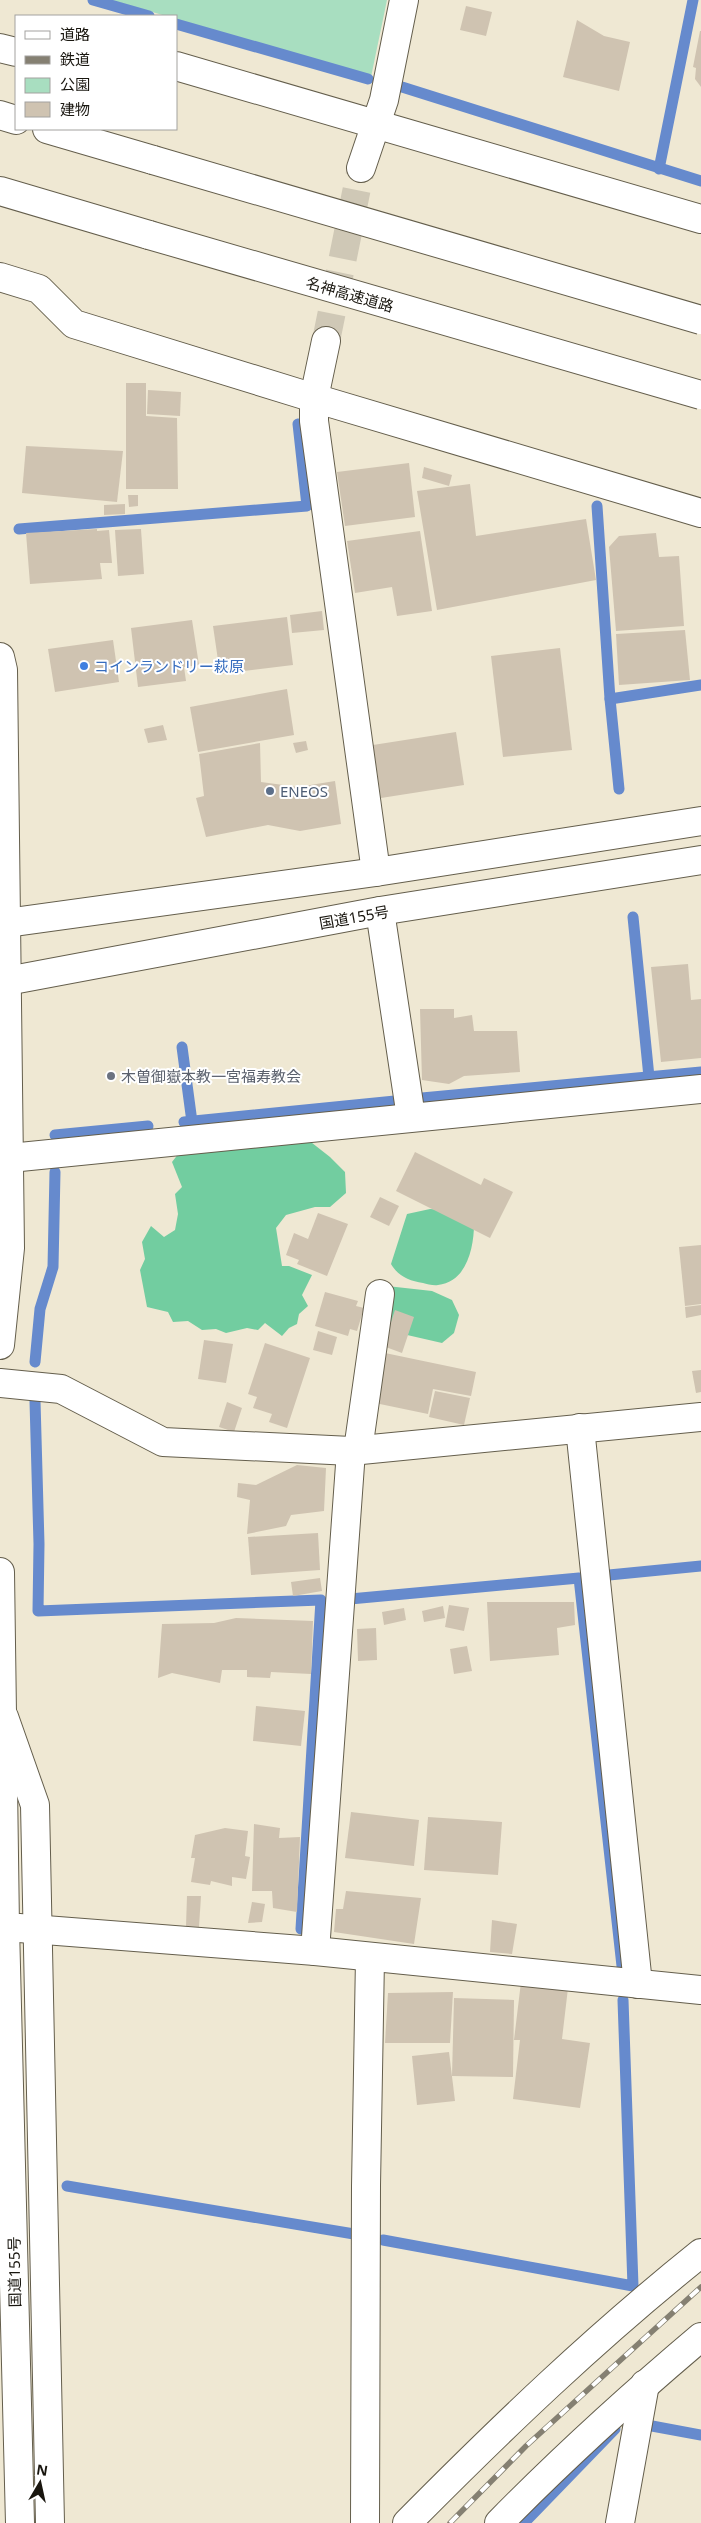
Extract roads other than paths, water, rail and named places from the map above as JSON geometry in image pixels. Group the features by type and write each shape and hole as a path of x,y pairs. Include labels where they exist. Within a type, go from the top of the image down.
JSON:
{"main road":[{"path":"361,168 384,100 404,0"},
{"path":"0,48 15,52"},
{"path":"178,67 375,126 701,219"},
{"path":"0,115 15,120"},
{"path":"50,130 701,320"},
{"name":"名神高速道路","path":"0,191 701,395"},
{"path":"0,277 39,289 74,324 314,398 701,512"},
{"path":"326,341 314,398 314,421 376,872"},
{"path":"0,657 3,670 3,923 10,1158 10,1248 0,1344"},
{"path":"3,923 376,872 701,820"},
{"name":"国道155号","path":"4,979 380,912 701,860"},
{"path":"380,912 411,1118"},
{"path":"10,1158 701,1089"},
{"path":"315,1951 354,1451 380,1294"},
{"path":"0,1383 61,1389 163,1442 354,1451 701,1417"},
{"path":"580,1428 638,1984"},
{"name":"国道155号","path":"0,1572 5,1927 20,2523"},
{"path":"3,1716 35,1805 36,1930 51,2523"},
{"path":"5,1927 315,1951 701,1990"},
{"path":"364,2523 366,2186 370,1958"},
{"path":"407,2523 506,2424 592,2342 701,2253"},
{"path":"499,2523 544,2477 645,2384 701,2337"},
{"path":"620,2523 645,2384"}],"waterway":[{"path":"93,0 146,15"},
{"path":"659,169 693,0"},
{"path":"178,25 368,79"},
{"path":"402,87 701,181"},
{"path":"19,529 307,506 298,424"},
{"path":"597,506 610,699"},
{"path":"619,789 610,699 701,685"},
{"path":"633,917 649,1077"},
{"path":"182,1047 192,1122"},
{"path":"422,1098 701,1072"},
{"path":"184,1122 395,1101"},
{"path":"55,1135 148,1126"},
{"path":"35,1362 40,1309 53,1267 55,1172"},
{"path":"35,1401 39,1544 38,1611 321,1600 301,1929"},
{"path":"609,1575 701,1566"},
{"path":"350,1599 579,1578 622,1966"},
{"path":"383,2240 633,2286 623,2000"},
{"path":"67,2186 354,2234"},
{"path":"652,2426 701,2435"},
{"path":"524,2523 615,2429"}],"tunnel":[{"path":"326,341 361,168"}],"railway":[{"path":"450,2523 526,2446 701,2287"}],"place":[{"name":"コインランドリー萩原","path":"84,666"},
{"name":"ENEOS","path":"270,791"},
{"name":"木曽御嶽本教一宮福寿教会","path":"111,1076"}]}
